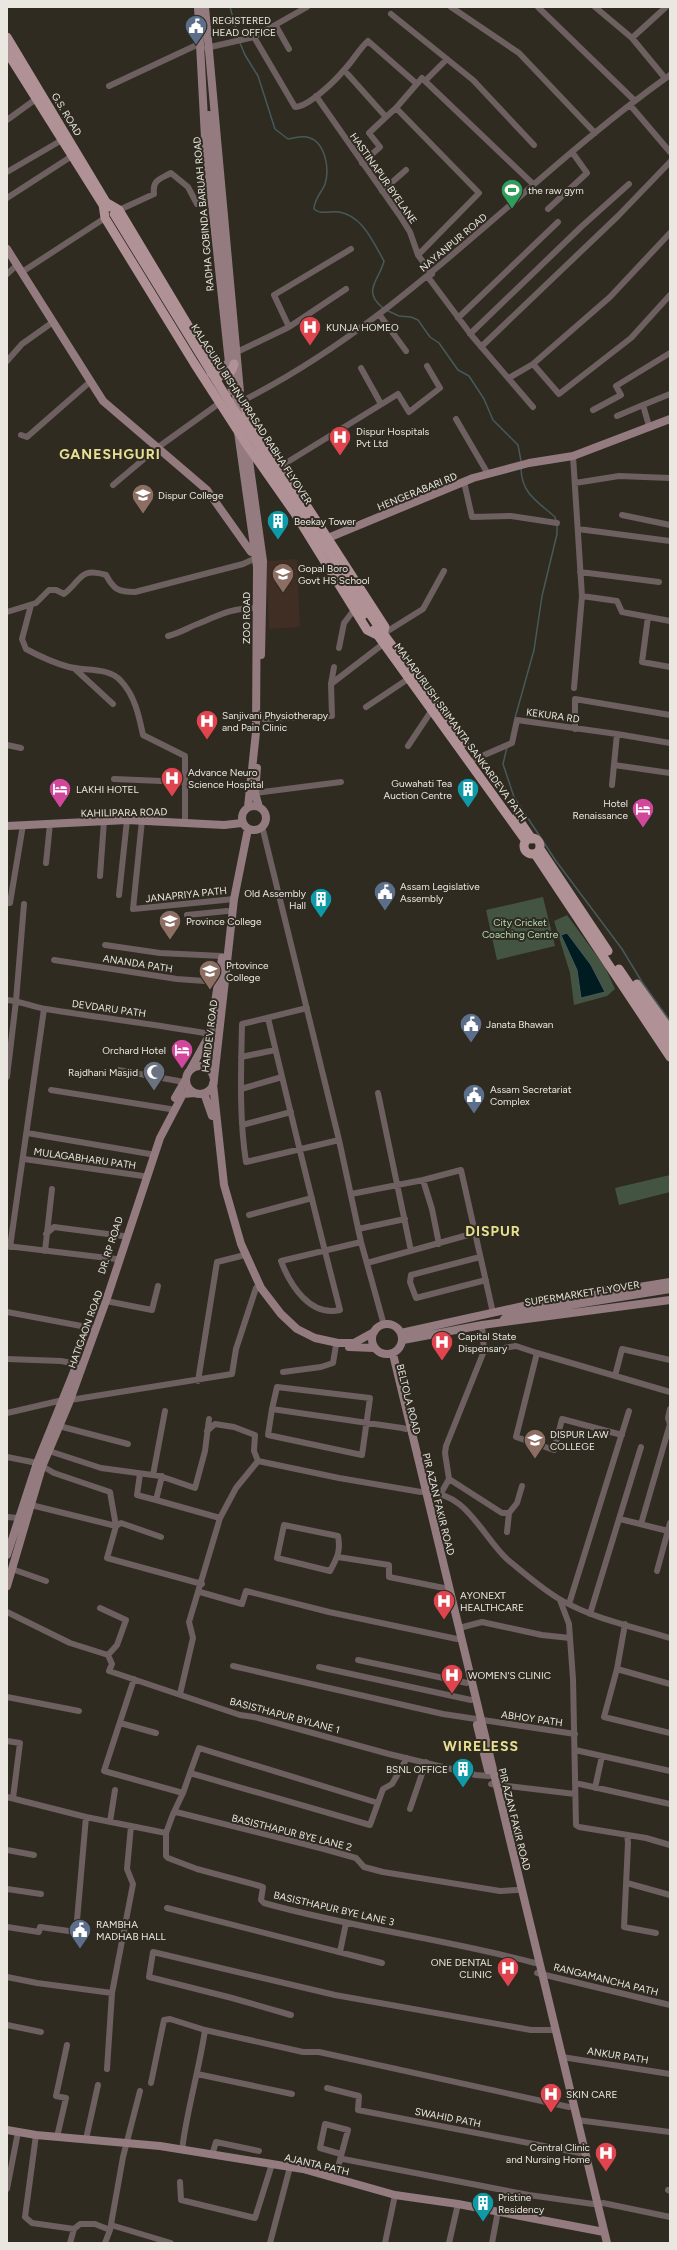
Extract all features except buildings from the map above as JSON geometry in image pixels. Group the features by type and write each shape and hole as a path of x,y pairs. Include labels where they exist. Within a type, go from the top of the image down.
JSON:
{"main road":[{"name":"RADHA GOBINDA BARUAH ROAD","path":"198,7 203,47 212,93 238,352 237,402"},
{"name":"RADHA GOBINDA BARUAH ROAD","path":"205,7 203,47 204,93 211,200 237,402"},
{"name":"G.S. ROAD","path":"7,37 105,204"},
{"name":"G.S. ROAD","path":"7,52 72,156 105,204"},
{"path":"204,93 209,113 232,371 227,376 221,377 211,366"},
{"path":"209,113 212,93"},
{"name":"KALAGURU BISHNUPRASAD RABHA FLYOVER","path":"105,204 211,366 239,417 379,634"},
{"name":"KALAGURU BISHNUPRASAD RABHA FLYOVER","path":"112,214 223,403 379,634"},
{"path":"112,214 197,368 221,402 239,417 254,432 281,466 385,627 379,634 367,630 294,512 247,445 238,430 239,417 237,402 211,366 112,214"},
{"path":"7,249 103,401 207,490 251,552 255,555"},
{"path":"231,363 239,417 238,430"},
{"path":"197,368 211,366"},
{"name":"HENGERABARI RD","path":"328,538 464,482 529,463 573,456 670,419"},
{"name":"ZOO ROAD","path":"238,430 255,555 256,732 248,807"},
{"path":"254,432 247,445 264,575 260,724 255,793 259,807 266,815 262,826 255,830 245,826 242,814 248,807 255,805 259,807"},
{"path":"250,467 256,464 261,465"},
{"name":"MAHAPURUSH SRIMANTA SANKARDEVA PATH","path":"379,634 408,679 529,840"},
{"name":"MAHAPURUSH SRIMANTA SANKARDEVA PATH","path":"379,634 475,759 529,840"},
{"name":"KAHILIPARA ROAD","path":"7,826 142,820 245,826"},
{"name":"HARIDEV ROAD","path":"245,826 232,899 214,1081 224,1185 241,1244 258,1287"},
{"path":"537,851 526,852 524,847 529,840 538,842 537,851 670,1057"},
{"path":"537,851 670,1044"},
{"name":"HARIDEV ROAD","path":"190,1070 210,1034 219,982 228,911 232,899"},
{"path":"618,968 631,977 669,1025"},
{"path":"198,1066 207,1068 214,1081 204,1093 195,1093 185,1080 190,1070 198,1066"},
{"name":"DR. RP ROAD","path":"7,1553 39,1465 66,1400 77,1364 117,1261 123,1236 157,1132 185,1080"},
{"name":"HATIGAON ROAD","path":"45,1450 59,1426 66,1400 106,1301 117,1261 160,1138 183,1094 195,1093"},
{"path":"204,1093 211,1109 220,1188 241,1256 258,1287 276,1317 296,1333 313,1342 374,1348 383,1354 390,1354 400,1348 402,1336 394,1326 384,1325 354,1343 338,1343 316,1338 297,1328 280,1314 258,1287"},
{"path":"402,1336 528,1305 670,1282"},
{"name":"SUPERMARKET FLYOVER","path":"499,1323 510,1315 670,1290"},
{"path":"402,1336 670,1300"},
{"path":"374,1332 372,1340 374,1348"},
{"name":"BELTOLA ROAD","path":"390,1354 406,1429 424,1493"},
{"name":"PIR AZAN FAKIR ROAD","path":"390,1354 481,1720 492,1782 534,1963 539,1973"},
{"path":"7,1586 31,1505 39,1465"},
{"name":"PIR AZAN FAKIR ROAD","path":"447,1588 471,1700 481,1720"},
{"name":"PIR AZAN FAKIR ROAD","path":"492,1782 553,2031 580,2153 600,2231 607,2243"},
{"name":"PIR AZAN FAKIR ROAD","path":"553,2031 562,2057 577,2120 602,2243"},
{"name":"AJANTA PATH","path":"7,2130 36,2135 160,2146 290,2167 395,2195 498,2211 600,2231"}],"street":[{"path":"109,86 203,47 237,42 254,37 276,26 307,7"},
{"path":"451,7 519,53 595,134"},
{"path":"538,7 632,103 670,152"},
{"path":"595,7 632,38 668,76"},
{"path":"632,38 666,7"},
{"path":"392,14 473,80 534,145"},
{"path":"276,26 289,49"},
{"path":"254,37 295,107 301,107 316,96 344,70 368,41 417,84"},
{"path":"425,81 447,59"},
{"path":"344,70 386,117"},
{"name":"NAYANPUR ROAD","path":"237,402 297,370 390,306 430,275 533,184 632,103 668,76"},
{"path":"362,163 380,147 369,133 396,108 422,78 533,184"},
{"name":"HASTINAPUR BYELANE","path":"316,96 410,232 418,255 458,318 470,334 534,407"},
{"path":"7,120 36,99"},
{"path":"396,108 480,193 418,255"},
{"path":"7,172 62,140"},
{"path":"548,209 588,173 572,152"},
{"path":"7,198 72,156"},
{"path":"481,346 607,226 670,162"},
{"path":"382,191 406,170"},
{"path":"7,274 112,214 154,194 153,185 155,182 171,173 188,187 197,204 211,200"},
{"path":"470,334 581,226 629,184"},
{"path":"458,318 558,222"},
{"path":"509,378 533,364 610,297 670,233"},
{"path":"289,327 274,295 351,249"},
{"path":"238,352 289,327 346,289"},
{"path":"533,364 559,394 631,338 670,295"},
{"path":"380,313 406,351"},
{"path":"7,360 22,344 53,322"},
{"path":"593,410 622,395 616,386 670,353"},
{"path":"281,466 398,394 409,412 440,388 427,366"},
{"path":"361,368 381,404"},
{"path":"21,435 27,437 91,381"},
{"path":"616,416 670,394"},
{"path":"114,485 157,448 221,402"},
{"path":"643,405 649,426"},
{"path":"456,419 488,474"},
{"path":"573,456 582,596 574,688"},
{"path":"575,483 619,476 670,478"},
{"path":"464,482 472,517 510,516 557,523"},
{"path":"622,515 670,525"},
{"path":"578,529 670,541"},
{"path":"7,612 36,603 49,590 56,590 64,594 84,573 94,572 106,575 112,586 119,592 135,592 235,566 255,555"},
{"path":"331,684 379,634 423,609 444,571"},
{"path":"580,572 658,582"},
{"path":"582,596 617,601 622,612 670,621"},
{"path":"31,605 22,639 26,649 73,668 106,671 121,680 137,707 143,734 185,756 184,822"},
{"path":"168,636 220,616 229,610 256,608"},
{"path":"339,648 344,623 354,610"},
{"path":"648,617 642,662 670,667"},
{"path":"264,719 332,716 331,684 334,667"},
{"path":"73,668 113,704"},
{"path":"366,707 408,679"},
{"path":"575,729 575,699 670,715"},
{"path":"408,746 432,710"},
{"name":"KEKURA RD","path":"475,759 512,743 517,720 670,743"},
{"path":"612,785 617,734"},
{"path":"7,745 21,748"},
{"path":"614,766 670,773"},
{"path":"114,779 185,782"},
{"path":"255,793 341,782"},
{"path":"119,895 126,820"},
{"name":"JANAPRIYA PATH","path":"142,820 133,909 232,899"},
{"path":"100,876 104,821"},
{"path":"46,863 50,824"},
{"path":"7,903 10,903 23,825"},
{"path":"262,826 339,1140 358,1230 384,1325"},
{"path":"7,1077 16,1001 24,904"},
{"path":"188,915 228,911"},
{"path":"105,945 160,952 222,956"},
{"name":"ANANDA PATH","path":"54,960 177,979 219,982"},
{"name":"DEVDARU PATH","path":"7,1000 44,1009 143,1022 210,1034"},
{"path":"307,1008 242,1024 242,1125 246,1162 299,1148 339,1140"},
{"path":"44,1009 24,1159 9,1246 117,1261"},
{"path":"268,1018 299,1148 312,1198 325,1251 340,1310 334,1312 309,1304 291,1283 281,1261 325,1251 361,1242"},
{"path":"241,1057 275,1050"},
{"path":"118,1070 185,1080"},
{"path":"241,1089 282,1077"},
{"path":"51,1090 170,1109"},
{"path":"378,1093 412,1251"},
{"path":"242,1125 291,1112"},
{"path":"27,1133 150,1154"},
{"name":"MULAGABHARU PATH","path":"24,1159 143,1176"},
{"path":"351,1194 423,1180 461,1170 493,1313"},
{"path":"423,1180 432,1209 440,1244"},
{"path":"45,1251 46,1234 50,1220 52,1190"},
{"path":"249,1215 312,1198"},
{"path":"358,1230 405,1219"},
{"path":"46,1234 54,1227 65,1227 123,1236"},
{"path":"367,1263 440,1244 475,1233"},
{"path":"198,1381 217,1262 241,1256"},
{"path":"480,1257 411,1275 410,1282 416,1298 486,1280"},
{"path":"106,1301 152,1310 158,1286"},
{"path":"7,1413 66,1400 198,1381 232,1374 236,1349 258,1287"},
{"path":"7,1312 92,1328"},
{"path":"440,1495 449,1479 445,1454 446,1446 484,1351 482,1325"},
{"path":"283,1372 321,1367 333,1363 336,1345"},
{"path":"484,1351 516,1346 670,1392"},
{"path":"615,1376 622,1349 670,1360"},
{"path":"537,1352 516,1437 554,1450 562,1419 622,1435"},
{"path":"7,1359 61,1361 77,1364"},
{"path":"277,1388 370,1398 368,1423 362,1455 268,1435 272,1409 277,1388"},
{"path":"272,1409 406,1429"},
{"path":"641,1524 670,1424 670,1409"},
{"path":"152,1475 165,1411"},
{"path":"569,1604 629,1411"},
{"path":"45,1450 101,1468 162,1476 195,1488 205,1451 208,1419"},
{"path":"207,1431 215,1424 234,1427 255,1435 254,1451 258,1461"},
{"path":"59,1426 128,1444"},
{"path":"590,1614 642,1447"},
{"path":"7,1457 39,1465 54,1473 110,1492 116,1526 107,1558 202,1584"},
{"path":"258,1461 339,1478 424,1493 435,1492 455,1501 471,1516 507,1559 560,1600 590,1614 670,1638"},
{"path":"180,1694 193,1638 189,1622 200,1592 220,1518 236,1488 258,1461"},
{"path":"140,1474 137,1495 220,1518"},
{"path":"156,1500 162,1476"},
{"path":"449,1479 502,1513 509,1513"},
{"path":"507,1532 509,1513 517,1503 522,1486"},
{"path":"31,1505 116,1526 121,1523 161,1537"},
{"path":"7,1517 19,1518"},
{"path":"620,1518 668,1531"},
{"path":"657,1571 670,1523"},
{"path":"284,1526 338,1536 340,1546 338,1557 330,1571 278,1558 284,1526"},
{"path":"338,1557 389,1565 389,1577 447,1588"},
{"path":"12,1570 46,1581"},
{"path":"200,1592 242,1604 246,1591 329,1612 457,1639"},
{"path":"560,1600 569,1624 570,1638 576,1750 575,1823 579,1827 627,1835 670,1845"},
{"path":"7,1612 70,1643 108,1655 117,1645 126,1620 100,1608"},
{"path":"463,1627 482,1622 542,1635 570,1638"},
{"path":"625,1624 617,1669 604,1717 670,1733"},
{"name":"BASISTHAPUR BYLANE 1","path":"108,1655 112,1664 109,1671 180,1694 240,1716 254,1717 426,1762 492,1782 575,1794"},
{"path":"358,1660 467,1683"},
{"name":"ABHOY PATH","path":"233,1666 443,1714 575,1734"},
{"path":"319,1667 471,1700"},
{"path":"617,1669 670,1684"},
{"path":"134,1679 104,1771 183,1793"},
{"path":"7,1697 79,1711"},
{"path":"120,1723 156,1733"},
{"path":"7,1741 20,1743 10,1797 86,1817 166,1833 183,1793 199,1748 378,1803"},
{"path":"576,1750 670,1771"},
{"path":"595,1788 602,1756"},
{"path":"190,1773 370,1825 383,1789 392,1784 407,1758"},
{"path":"410,1809 426,1762"},
{"path":"575,1783 670,1804"},
{"path":"110,1822 115,1790"},
{"name":"BASISTHAPUR BYE LANE 2","path":"173,1814 176,1812 324,1849 356,1858 364,1867 383,1872 500,1891 517,1890"},
{"path":"7,1927 40,1932 40,1927 76,1932 86,1817"},
{"path":"107,2069 112,1993 132,1884 127,1869 132,1826"},
{"name":"BASISTHAPUR BYE LANE 3","path":"166,1833 166,1856 172,1860 263,1887 261,1900 264,1903 346,1923 446,1942 534,1963"},
{"path":"627,1835 628,1843 624,1927 656,1934"},
{"path":"7,1850 34,1855"},
{"path":"626,1883 670,1895"},
{"path":"7,1890 41,1894"},
{"path":"167,1908 382,1963"},
{"path":"340,1952 346,1923"},
{"path":"291,2015 149,1977 153,1952 335,1994 458,2018 553,2031"},
{"name":"RANGAMANCHA PATH","path":"539,1973 670,2005"},
{"path":"7,1977 37,1983 112,1993"},
{"path":"151,2083 164,2020 170,2018 205,2030 303,2052 319,2052 569,2107"},
{"path":"7,2025 41,2032"},
{"path":"182,2150 188,2108 205,2030"},
{"path":"57,2137 66,2098 56,2096 67,2045"},
{"name":"ANKUR PATH","path":"562,2057 670,2074"},
{"path":"196,2074 292,2094"},
{"path":"86,2139 98,2085"},
{"name":"SWAHID PATH","path":"327,2088 359,2096 358,2110 580,2153"},
{"path":"105,2243 110,2227 123,2157 128,2143 140,2091"},
{"path":"577,2120 670,2132"},
{"path":"335,2178 342,2156 348,2130 325,2124 320,2148 342,2156 529,2195 593,2204"},
{"path":"7,2189 18,2132"},
{"path":"36,2135 25,2217 32,2223 74,2229"},
{"path":"212,2155 216,2142 259,2152"},
{"path":"180,2182 181,2200 255,2218 272,2164"},
{"path":"270,2243 290,2167"},
{"path":"385,2243 395,2195"},
{"path":"603,2203 670,2216"},
{"path":"449,2243 458,2204"},
{"path":"492,2243 498,2211"},
{"path":"70,2243 74,2229 80,2224 95,2224 110,2227 172,2243"}],"shaded area":[{"name":"Gopal Boro Govt HS School","path":"297,559 300,627 269,629 266,561"}],"green space":[{"name":"City Cricket Coaching Centre","path":"543,897 555,946 497,960 486,910"},
{"path":"567,915 605,967 615,989 607,996 574,1005 570,973 554,921"},
{"path":"670,1175 670,1192 619,1205 615,1188"}],"water":[{"path":"567,933 591,965 605,992 581,998 577,970 561,935"}],"waterway":[{"path":"230,7 239,39"},
{"path":"240,43 245,55 258,76 275,129 288,139 307,137 313,140 322,149 325,156 327,170 326,178 324,187 315,202 314,209 320,212 339,212 347,214 355,219 361,224 371,238 384,261 373,290 373,296 383,308"},
{"path":"386,310 399,316 411,317 418,320 430,337 439,343 458,370 469,376 484,399 493,420 518,445 521,461"},
{"path":"521,469 522,478 527,491 555,517 556,521"},
{"path":"515,718 534,650 542,596 557,534 557,525"},
{"path":"507,747 503,764 514,797 556,861 622,949 642,982 670,1021"}],"place":[{"name":"REGISTERED HEAD OFFICE","path":"196,46"},
{"name":"the raw gym","path":"512,210"},
{"name":"KUNJA HOMEO","path":"310,346"},
{"name":"Dispur Hospitals Pvt Ltd","path":"340,456"},
{"name":"Dispur College","path":"143,514"},
{"name":"Beekay Tower","path":"278,540"},
{"name":"Gopal Boro Govt HS School","path":"283,594"},
{"name":"Sanjivani Physiotherapy and Pain Clinic","path":"207,740"},
{"name":"Advance Neuro Science Hospital","path":"172,798"},
{"name":"LAKHI HOTEL","path":"60,808"},
{"name":"Guwahati Tea Auction Centre","path":"468,808"},
{"name":"Hotel Renaissance","path":"643,828"},
{"name":"Assam Legislative Assembly","path":"385,912"},
{"name":"Old Assembly Hall","path":"321,918"},
{"name":"Province College","path":"170,940"},
{"name":"Prtovince College","path":"210,990"},
{"name":"Janata Bhawan","path":"471,1044"},
{"name":"Orchard Hotel","path":"182,1070"},
{"name":"Rajdhani Masjid","path":"154,1092"},
{"name":"Assam Secretariat Complex","path":"474,1114"},
{"name":"Capital State Dispensary","path":"442,1362"},
{"name":"DISPUR LAW COLLEGE","path":"535,1460"},
{"name":"AYONEXT HEALTHCARE","path":"444,1620"},
{"name":"WOMEN'S CLINIC","path":"452,1694"},
{"name":"BSNL OFFICE","path":"463,1788"},
{"name":"RAMBHA MADHAB HALL","path":"80,1950"},
{"name":"ONE DENTAL CLINIC","path":"508,1988"},
{"name":"SKIN CARE","path":"551,2114"},
{"name":"Central Clinic and Nursing Home","path":"606,2172"},
{"name":"Pristine Residency","path":"483,2222"}],"district":[{"name":"GANESHGURI","path":"110,454"},
{"name":"DISPUR","path":"493,1231"},
{"name":"WIRELESS","path":"481,1746"}]}
